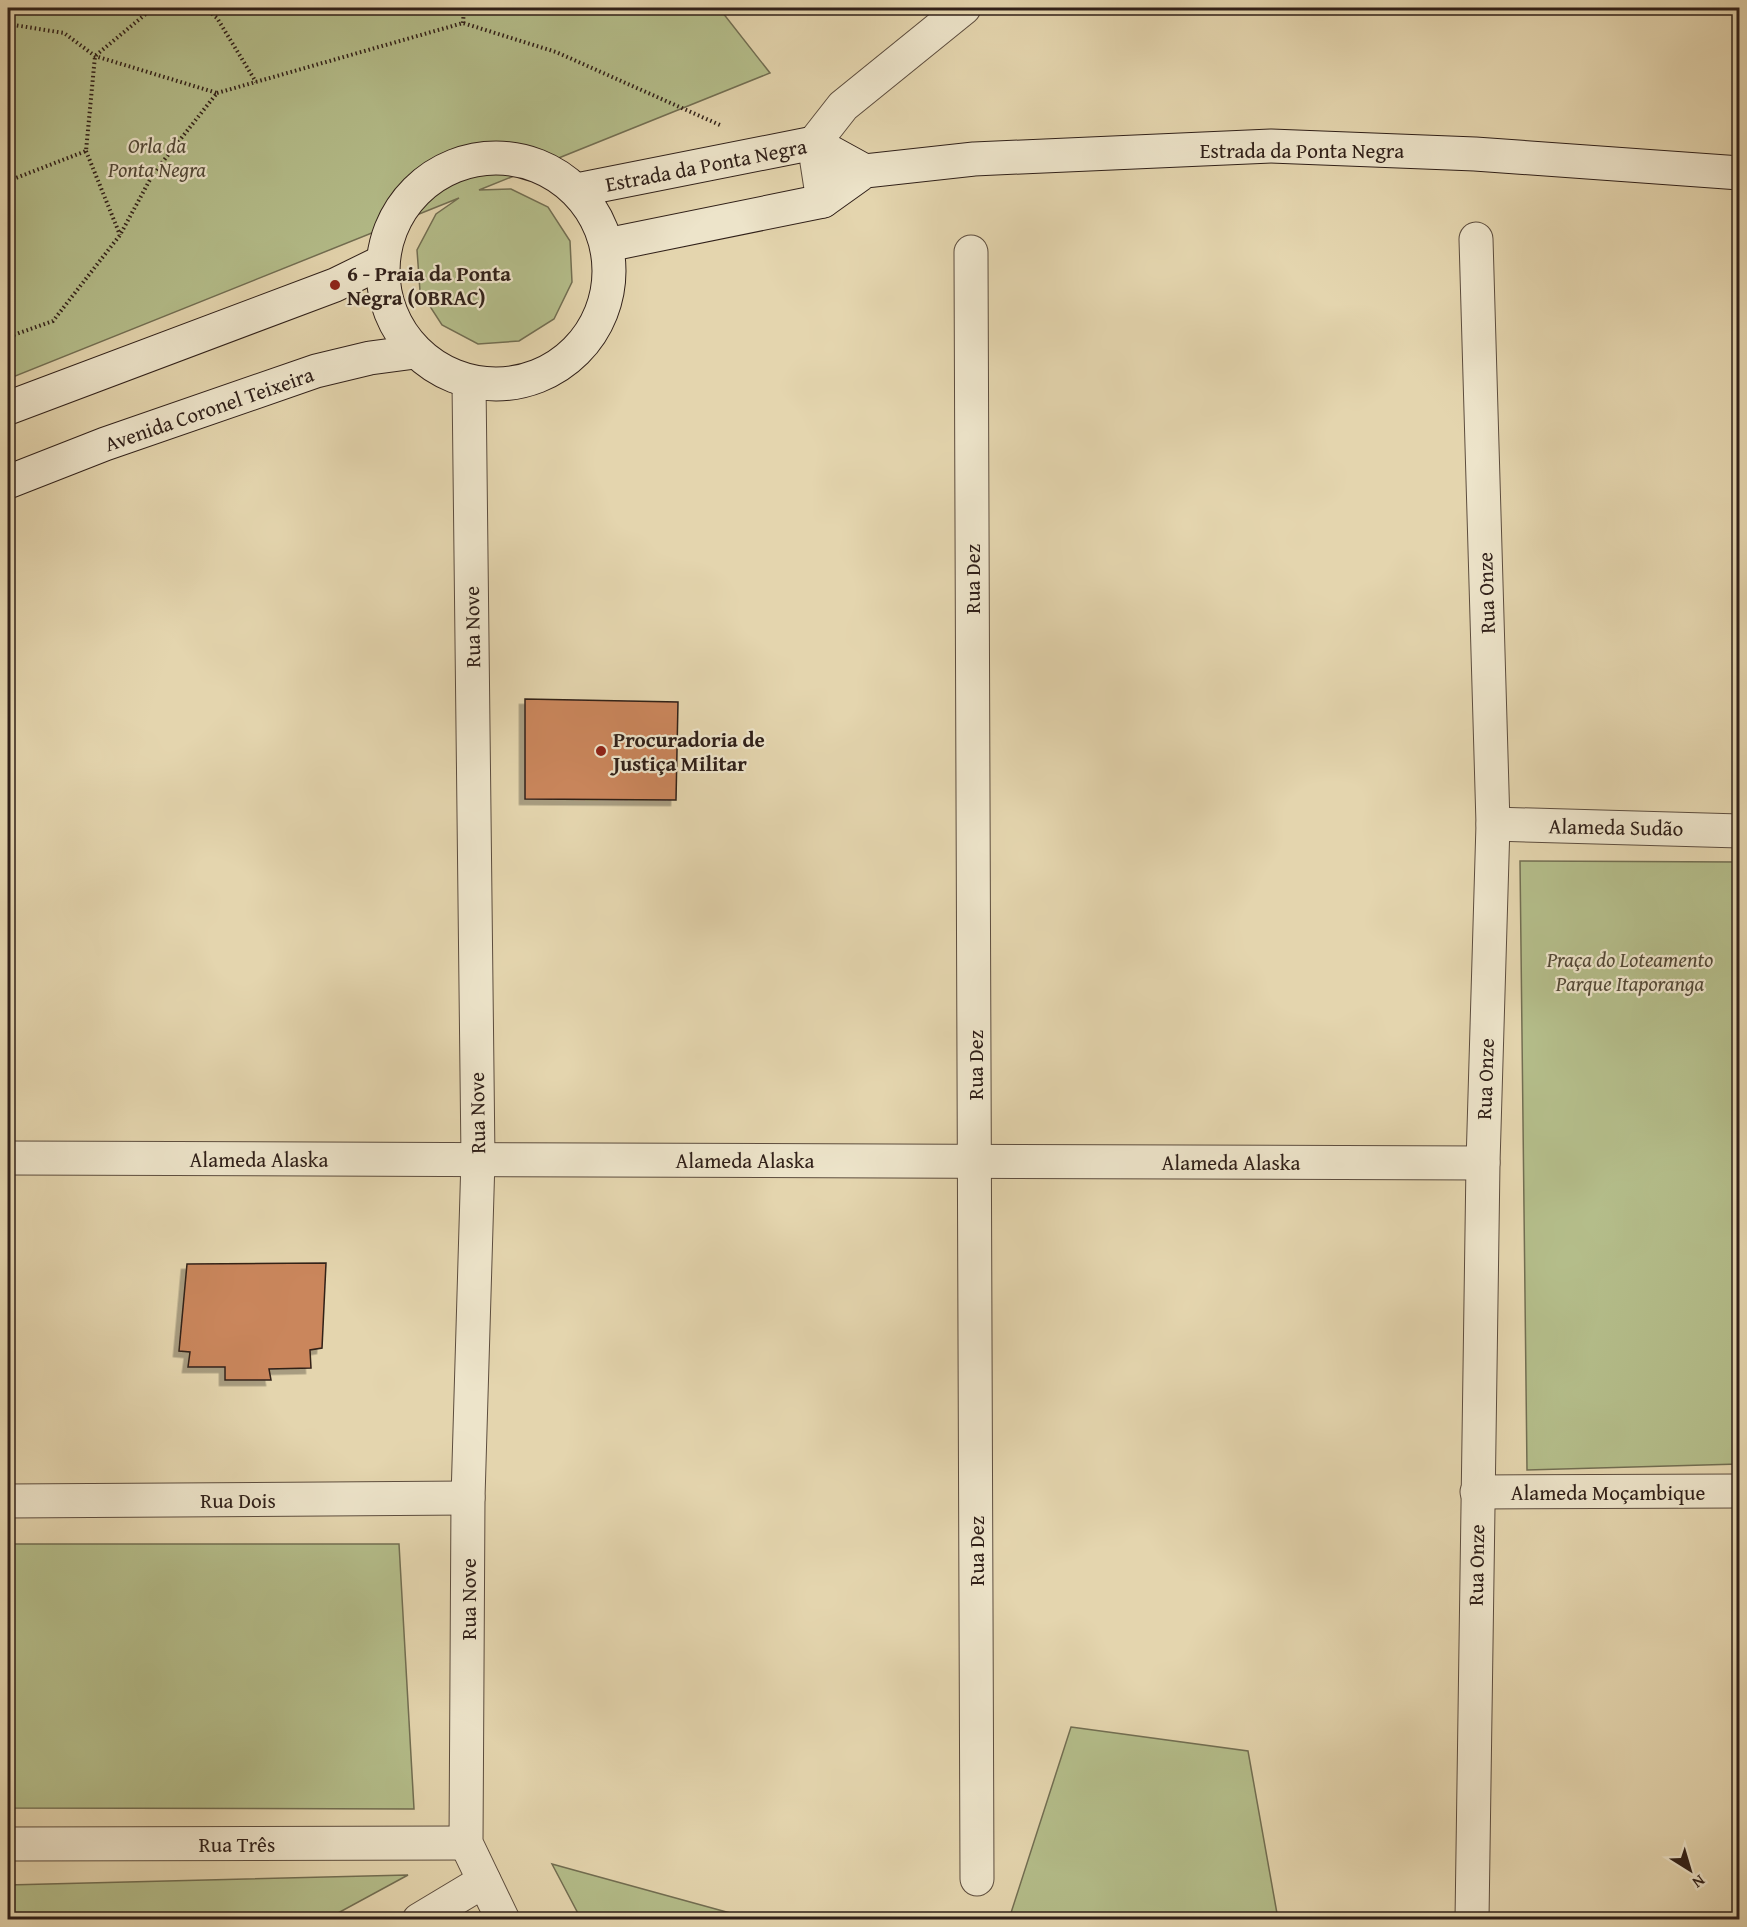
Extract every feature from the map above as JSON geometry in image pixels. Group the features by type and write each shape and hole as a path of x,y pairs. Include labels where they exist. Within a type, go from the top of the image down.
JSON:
{"street":[{"path":"823,201 814,143 843,106 963,8"},
{"name":"Estrada da Ponta Negra","path":"576,190 814,143 865,171"},
{"name":"Estrada da Ponta Negra","path":"607,245 823,201 865,171 974,159 1271,146 1476,154 1740,173"},
{"path":"511,159 547,169 576,190 596,216 607,245 609,283 599,321 576,351 545,374 507,385 469,382 441,372 415,351 395,327 384,296 382,262 391,226 411,196 440,173 474,160 511,159"},
{"name":"Rua Onze","path":"1472,1920 1483,1163 1492,824 1476,238"},
{"name":"Rua Dez","path":"971,252 976,1879"},
{"path":"8,408 335,285 382,262"},
{"name":"Avenida Coronel Teixeira","path":"8,483 105,444 316,371 370,358 415,351"},
{"name":"Rua Nove","path":"466,1844 468,1498 478,1159 469,382"},
{"name":"Alameda Sudão","path":"1492,824 1740,831"},
{"name":"Alameda Alaska","path":"8,1158 1483,1163"},
{"name":"Alameda Moçambique","path":"1477,1492 1740,1491"},
{"name":"Rua Dois","path":"8,1501 468,1498"},
{"path":"466,1844 504,1920"},
{"name":"Rua Três","path":"8,1845 466,1844"},
{"path":"419,1920 484,1881"}],"path":[{"path":"120,235 86,151 95,56 153,8"},
{"path":"205,8 217,18 256,82"},
{"path":"463,23 464,8"},
{"path":"8,24 64,33 95,56 217,93 463,23 556,52 726,127"},
{"path":"8,338 53,321 120,235 153,174 217,93"},
{"path":"8,181 86,151"}],"green space":[{"name":"Orla da Ponta Negra","path":"8,8 719,8 770,73 479,190 511,189 548,207 570,241 572,282 554,319 519,341 478,344 442,325 420,291 417,250 436,214 459,198 8,379"},
{"name":"Praça do Loteamento Parque Itaporanga","path":"1520,861 1739,862 1739,1464 1527,1470"},
{"path":"8,1544 399,1544 414,1809 8,1808"},
{"path":"1071,1727 1248,1751 1278,1919 1009,1919"},
{"path":"552,1864 752,1919 581,1919"},
{"path":"408,1875 327,1919 8,1919 8,1885"}],"building":[{"name":"Procuradoria de Justiça Militar","path":"525,699 678,702 676,800 525,799"},
{"path":"326,1263 322,1348 310,1350 311,1368 269,1369 271,1380 225,1380 225,1367 188,1367 190,1352 179,1351 187,1264"}],"place":[{"name":"6 - Praia da Ponta Negra (OBRAC)","path":"335,285"},
{"name":"Procuradoria de Justiça Militar","path":"601,751"}]}
